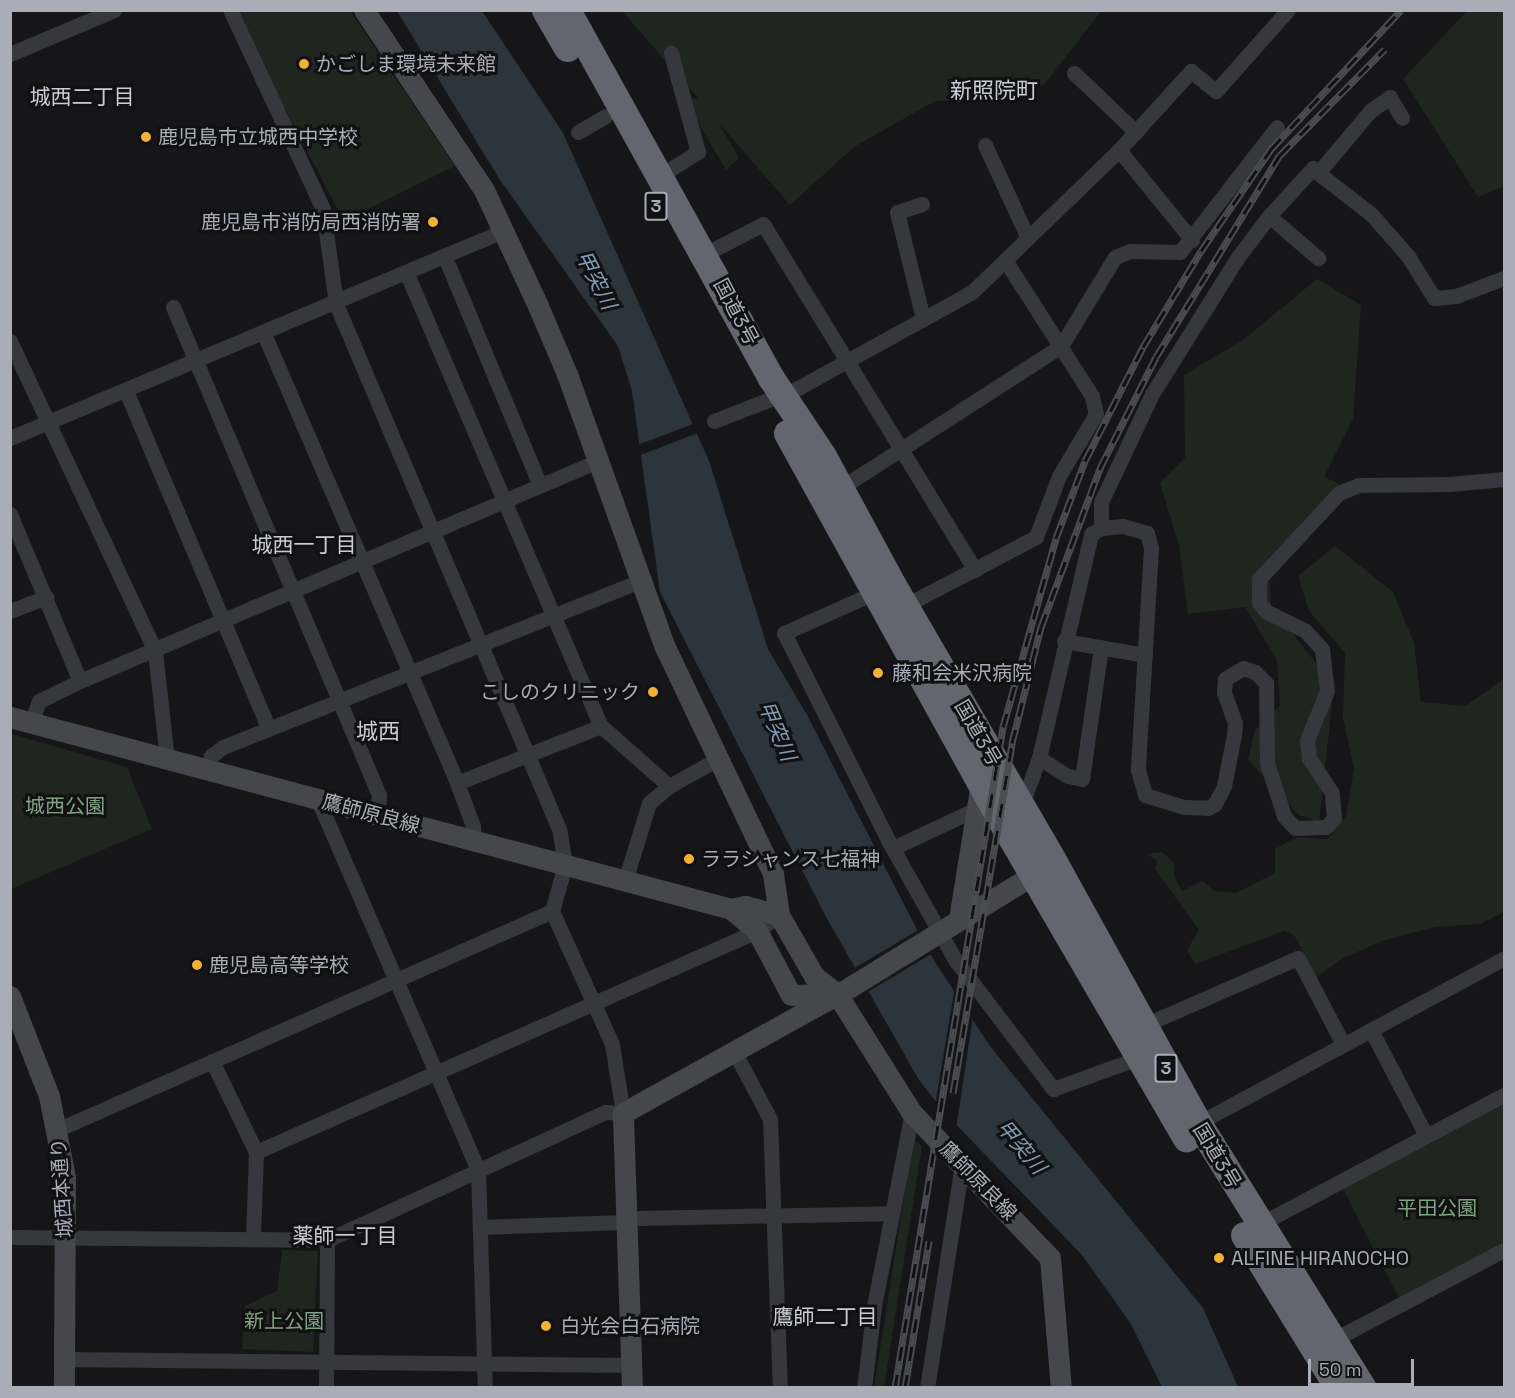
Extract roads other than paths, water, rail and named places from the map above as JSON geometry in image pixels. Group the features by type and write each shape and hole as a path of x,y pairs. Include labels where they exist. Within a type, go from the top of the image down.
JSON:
{"highway":[{"name":"国道3号","path":"546,10 606,116 775,398 840,489 904,606 1014,818 1142,1026 1258,1225 1363,1388"},
{"name":"国道3号","path":"567,10 705,254 775,398 979,795 1014,818"},
{"name":"国道3号","path":"1044,868 1138,1058 1338,1388"}],"street":[{"path":"10,54 114,10"},
{"path":"230,10 323,209 336,304 565,845 565,865 552,911 612,1044 623,1113 632,1388"},
{"path":"256,1152 757,931 779,915 772,874 664,645 567,374 503,231 466,162 364,10"},
{"path":"714,422 775,398 972,292 1119,150 1191,71 1216,91 1288,10"},
{"path":"661,175 698,152 671,53"},
{"path":"1074,73 1136,132"},
{"path":"1318,173 1370,111 1382,102 1390,98 1402,118"},
{"path":"578,132 606,116"},
{"path":"840,489 1061,346 1115,257 1130,252 1180,252 1192,240 1277,127"},
{"path":"985,145 1028,238"},
{"path":"1119,150 1192,240"},
{"path":"1101,528 1101,502 1152,394 1189,330 1269,216 1313,168 1371,214 1408,256 1434,298 1456,296 1504,278"},
{"path":"922,204 897,212 923,319"},
{"path":"1269,216 1318,258"},
{"path":"705,254 763,224 975,570"},
{"path":"10,438 336,304 503,231"},
{"path":"445,257 539,483"},
{"path":"904,606 1036,537 1059,476 1096,414 1092,396 1005,260"},
{"path":"407,274 601,726 669,786"},
{"path":"173,307 379,795 377,816"},
{"path":"264,334 457,783 473,826 474,842"},
{"path":"11,342 47,424 155,651 167,760"},
{"path":"126,391 268,728"},
{"path":"31,723 39,701 80,681 155,651 292,589 539,483 598,461"},
{"path":"1014,818 1040,758 1064,641 1091,534 1101,528 1123,526 1147,532 1151,548 1138,770 1145,795 1184,807 1208,808 1220,797 1235,723 1224,693 1225,679 1243,668 1255,672 1266,683 1265,753 1284,816 1295,828 1326,827 1334,818 1332,793 1309,758 1307,740 1327,691 1322,650 1304,630 1267,612 1259,603 1258,579 1339,493 1359,485 1450,484 1504,479"},
{"path":"10,514 80,681"},
{"path":"207,771 211,756 223,747 641,581"},
{"path":"876,592 784,633 938,933 997,1018 1053,1089 1138,1058"},
{"path":"10,611 46,597"},
{"path":"1064,641 1145,655"},
{"path":"1040,758 1068,776 1082,779 1101,647"},
{"name":"鷹師原良線","path":"10,717 731,909 757,931 791,995"},
{"path":"457,783 601,726"},
{"path":"626,881 649,803 669,786 718,759"},
{"path":"893,848 979,795"},
{"path":"960,919 979,795"},
{"path":"318,800 478,1170 485,1388"},
{"path":"10,1237 327,1240 605,1112 623,1113 844,991 1044,868"},
{"name":"鷹師原良線","path":"731,909 745,906 779,915 814,976 844,991 912,1113 1050,1258 1061,1388"},
{"path":"59,1130 552,911"},
{"path":"1142,1026 1298,958 1343,1044"},
{"path":"1198,1123 1504,958"},
{"path":"784,1024 791,995 844,991"},
{"name":"城西本通り","path":"10,996 15,1020 38,1059 59,1130 67,1236 64,1388"},
{"path":"1371,1030 1426,1135"},
{"path":"735,1053 770,1119 780,1388"},
{"path":"212,1061 256,1152 253,1238"},
{"path":"1258,1225 1504,1095"},
{"path":"864,1388 891,1213 912,1113"},
{"path":"927,1388 962,1164"},
{"path":"481,1227 625,1222 638,1218 891,1213"},
{"path":"326,1388 327,1240"},
{"path":"1333,1340 1504,1250"},
{"path":"65,1359 631,1365"}],"water":[{"name":"甲突川","path":"397,11 482,11 563,133 709,461 768,649 807,715 928,951 989,1045 1203,1308 1238,1387 1162,1387 1131,1324 1082,1255 945,1113 919,1080 825,915 660,592 632,391 618,346 500,180"}],"railway":[{"path":"895,1388 1003,727 1056,538 1085,461 1143,347 1201,251 1271,149 1401,10"},
{"path":"953,1093 1012,743 1041,627 1100,468 1156,357 1280,155 1385,49"},
{"path":"905,1388 929,1241"}],"place":[{"name":"かごしま環境未来館","path":"304,64"},
{"name":"鹿児島市立城西中学校","path":"146,137"},
{"name":"鹿児島市消防局西消防署","path":"433,222"},
{"name":"藤和会米沢病院","path":"878,673"},
{"name":"こしのクリニック","path":"653,692"},
{"name":"ララシャンス七福神","path":"689,859"},
{"name":"鹿児島高等学校","path":"197,965"},
{"name":"ALFINE HIRANOCHO","path":"1219,1258"},
{"name":"白光会白石病院","path":"546,1326"}],"district":[{"name":"新照院町","path":"994,91"},
{"name":"城西二丁目","path":"82,97"},
{"name":"城西一丁目","path":"304,545"},
{"name":"城西","path":"378,732"},
{"name":"薬師一丁目","path":"345,1236"},
{"name":"鷹師二丁目","path":"825,1317"}],"park label":[{"name":"城西公園","path":"65,806"},
{"name":"平田公園","path":"1437,1208"},
{"name":"新上公園","path":"284,1321"}]}
